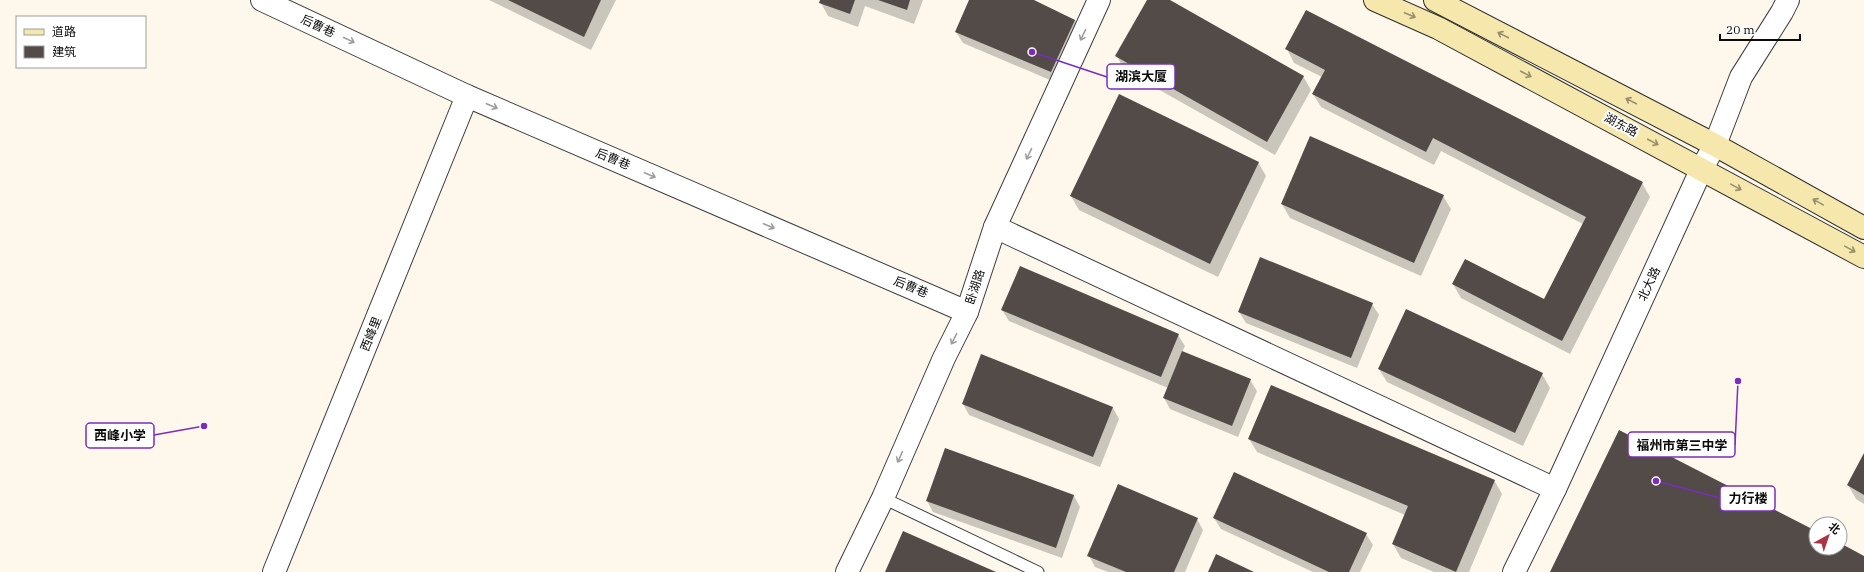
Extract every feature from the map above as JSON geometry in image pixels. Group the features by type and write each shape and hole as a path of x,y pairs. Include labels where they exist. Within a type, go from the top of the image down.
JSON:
{"main road":[{"name":"湖东路","path":"1375,0 1438,28 1702,168 1864,257"},
{"path":"1435,0 1715,145 1864,228"}],"street":[{"name":"后曹巷","path":"262,0 467,96 967,312"},
{"name":"卧湖路","path":"847,572 883,498 944,358 967,312 995,227 1099,0"},
{"name":"北大路","path":"1514,572 1555,489 1702,168 1715,145 1741,77 1788,0"},
{"name":"西峰里","path":"274,572 467,96"},
{"path":"995,227 1555,489"}],"lane":[{"path":"883,498 1038,572"}],"building":[{"path":"508,0 601,0 584,37"},
{"path":"820,0 855,0 850,14 819,3"},
{"path":"878,0 910,0 907,10"},
{"path":"969,0 1034,0 1075,20 1051,72 955,32"},
{"path":"1147,0 1170,0 1304,76 1267,142 1115,56"},
{"path":"1306,10 1643,182 1562,341 1452,284 1465,259 1544,299 1586,217 1433,138 1426,152 1312,94 1325,70 1285,49"},
{"path":"1119,94 1259,162 1210,264 1070,196"},
{"path":"1310,136 1444,195 1414,263 1281,204"},
{"path":"1260,257 1373,303 1351,358 1238,312"},
{"path":"1020,266 1179,334 1161,377 1001,310"},
{"path":"1406,309 1543,373 1515,433 1378,369"},
{"path":"1182,351 1251,379 1232,426 1163,398"},
{"path":"981,354 1113,407 1093,457 962,404"},
{"path":"1271,385 1495,480 1456,572 1392,544 1408,506 1248,439"},
{"path":"1619,430 1808,527 1808,556 1848,556 1848,547 1864,556 1864,572 1550,572"},
{"path":"945,448 1074,495 1056,548 926,501"},
{"path":"1864,453 1864,495 1847,485"},
{"path":"1234,472 1367,533 1349,572 1329,572 1213,518"},
{"path":"1118,484 1198,518 1174,572 1126,572 1087,556"},
{"path":"903,531 996,572 885,572"},
{"path":"1216,554 1254,572 1208,572"}],"place":[{"name":"湖滨大厦","path":"1032,52"},
{"name":"福州市第三中学","path":"1738,381"},
{"name":"西峰小学","path":"204,426"},
{"name":"力行楼","path":"1656,481"}]}
